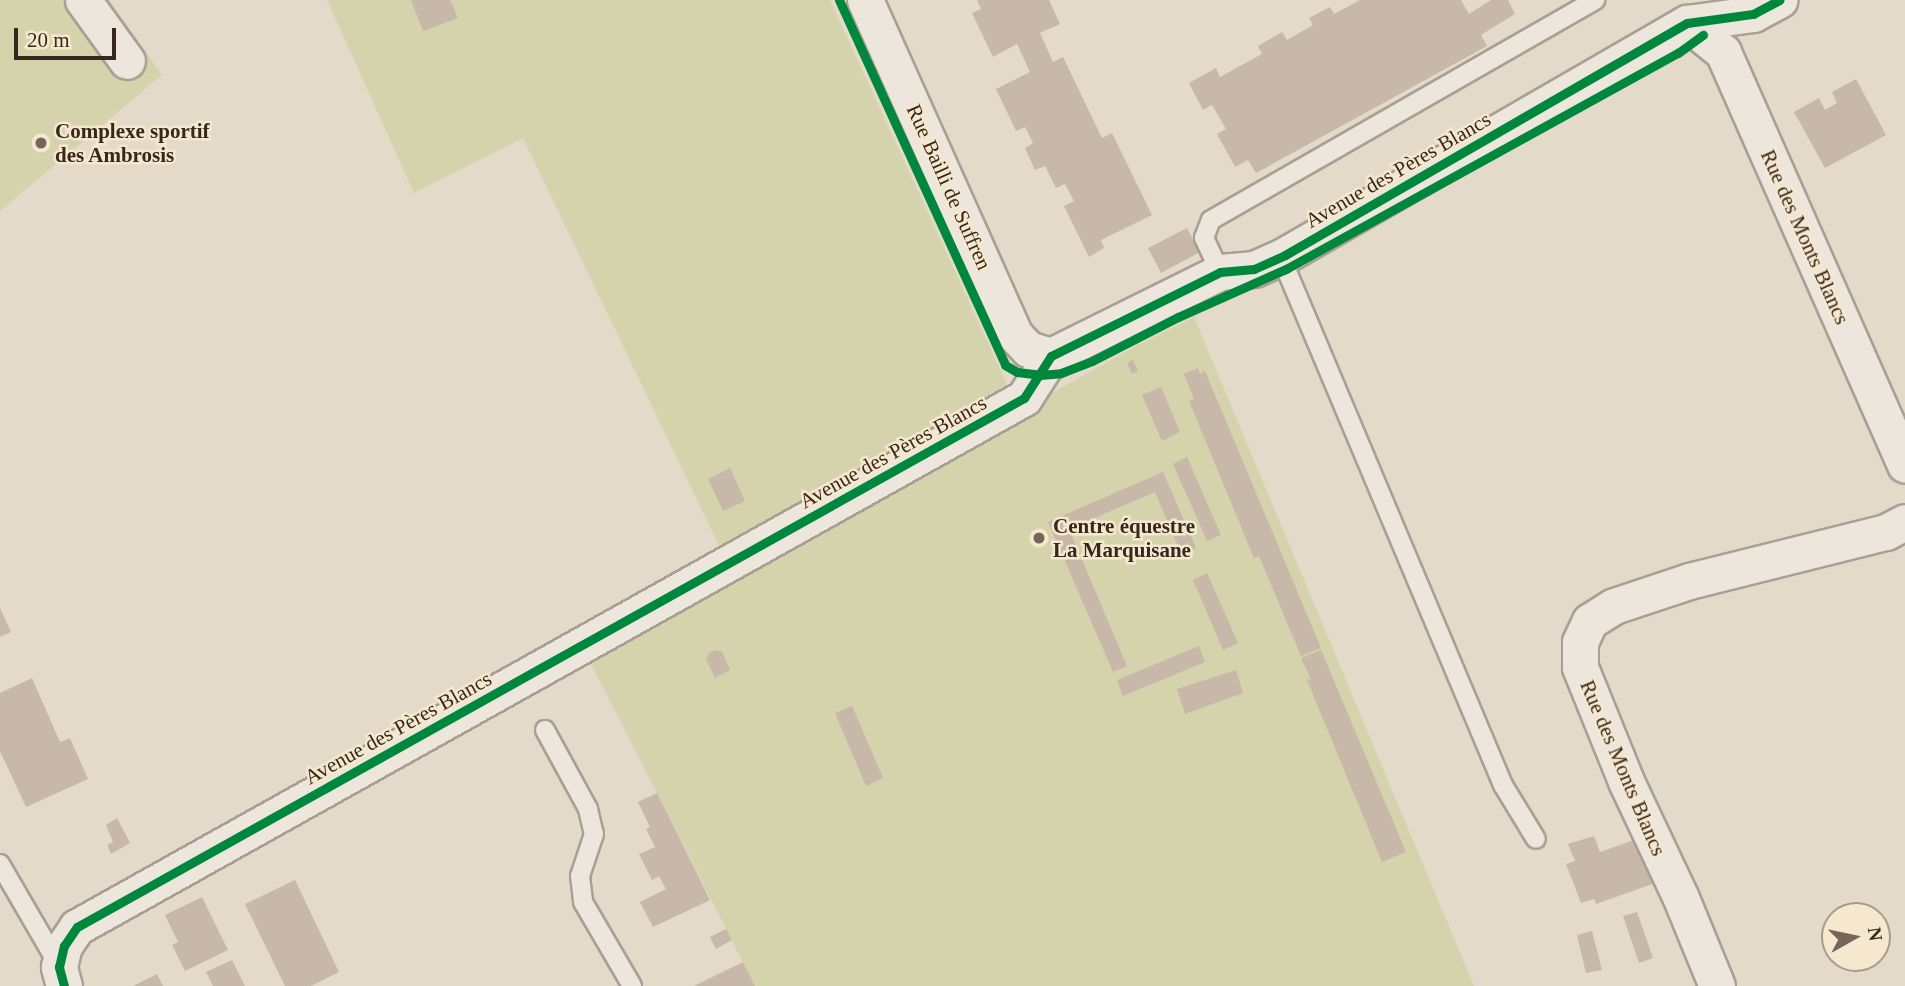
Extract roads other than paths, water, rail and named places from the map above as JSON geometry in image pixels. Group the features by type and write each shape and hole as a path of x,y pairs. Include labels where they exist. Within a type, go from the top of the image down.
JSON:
{"street":[{"path":"83,0 127,61"},
{"name":"Rue Bailli de Suffren","path":"864,0 1015,335 1028,349 1051,356"},
{"name":"Avenue des Pères Blancs","path":"62,976 64,946 77,927 1024,398 1051,356 1220,272 1254,269 1285,256 1691,11 1753,14 1779,0"},
{"name":"Rue des Monts Blancs","path":"1691,11 1723,52 1905,465"},
{"name":"Rue des Monts Blancs","path":"1717,986 1680,896 1626,781 1580,667 1580,642 1590,621 1614,606 1689,581 1886,532 1905,522"}],"lane":[{"path":"1220,272 1204,238 1211,220 1595,0"},
{"path":"1285,256 1286,270 1503,785 1536,839"},
{"path":"545,730 588,809 594,834 580,876 583,902 632,986"},
{"path":"0,864 62,976"}],"place":[{"name":"Complexe sportif des Ambrosis","path":"41,143"},
{"name":"Centre équestre La Marquisane","path":"1039,538"}]}
